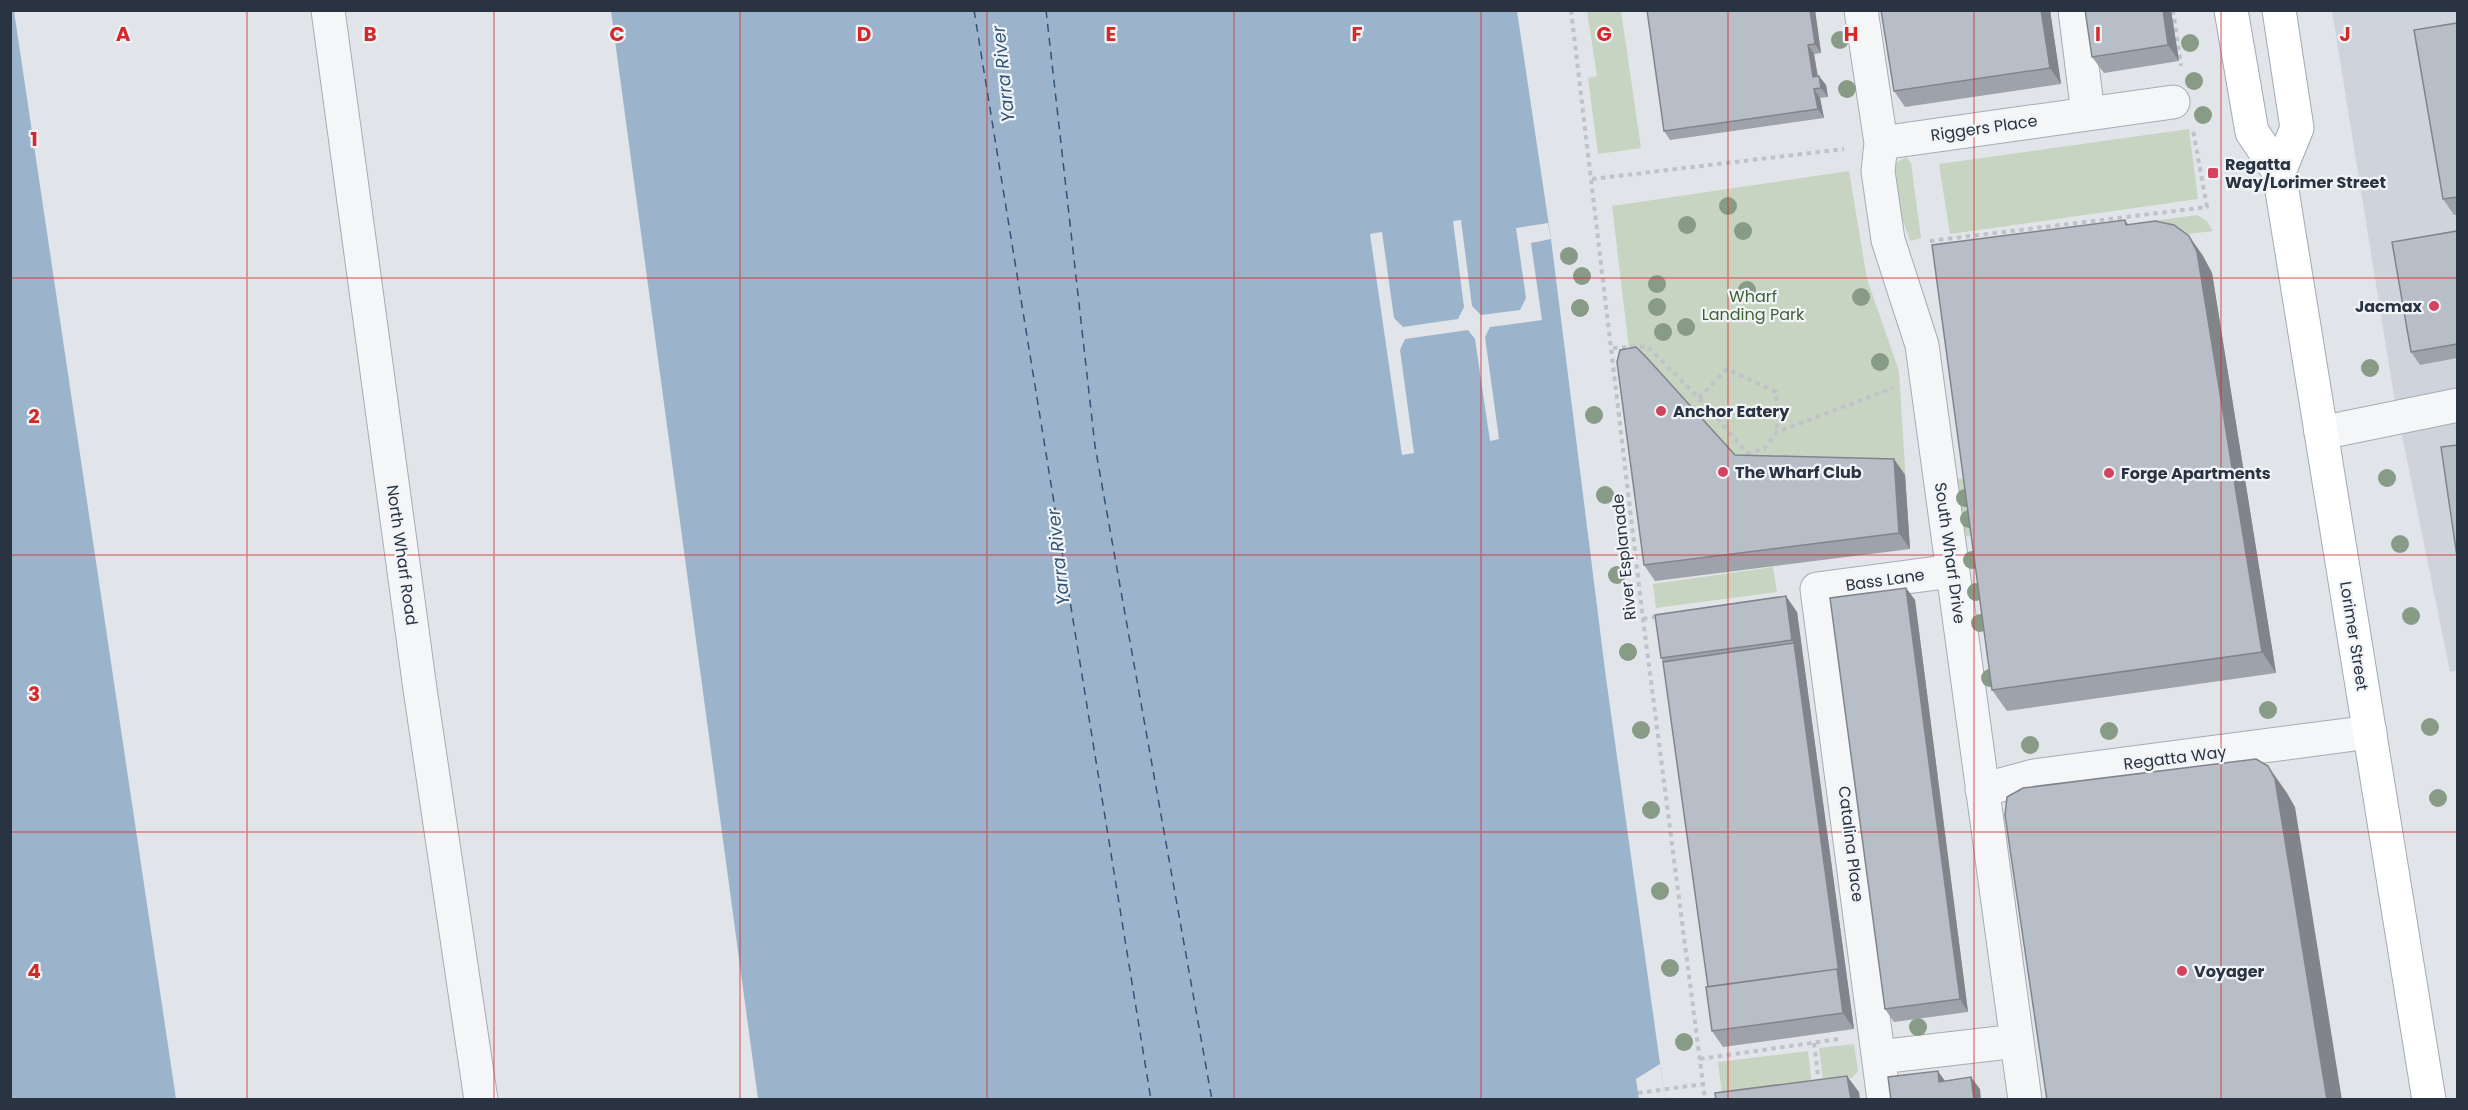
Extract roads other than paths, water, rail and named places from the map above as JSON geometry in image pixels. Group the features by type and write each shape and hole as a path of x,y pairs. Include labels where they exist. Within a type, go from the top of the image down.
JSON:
{"main road":[{"name":"Lorimer Street","path":"2231,10 2252,132 2279,172 2430,1100"},
{"path":"2279,10 2297,128 2279,172"}],"street":[{"name":"North Wharf Road","path":"328,10 420,689 481,1100"},
{"name":"South Wharf Drive","path":"1861,10 1881,143 1878,171 1888,240 1922,345 2025,1100"},
{"path":"2075,10 2088,114"},
{"name":"Riggers Place","path":"1881,143 2088,114 2182,98"},
{"path":"2321,433 2457,405"},
{"name":"Bass Lane","path":"1817,589 1953,571"},
{"name":"Catalina Place","path":"1817,589 1884,1100"},
{"name":"Regatta Way","path":"1982,790 2034,776 2370,732"},
{"path":"1877,1046 2017,1041"}],"water":[{"path":"10,11 14,11 176,1099 11,1099"},
{"name":"Yarra River","path":"611,11 1517,11 1551,239 1606,678 1665,1099 758,1099"}],"place":[{"name":"Regatta Way/Lorimer Street","path":"2213,173"},
{"name":"Jacmax","path":"2434,306"},
{"name":"Anchor Eatery","path":"1661,411"},
{"name":"The Wharf Club","path":"1723,472"},
{"name":"Forge Apartments","path":"2109,473"},
{"name":"Voyager","path":"2182,971"}],"park label":[{"name":"Wharf Landing Park","path":"1753,305"}]}
